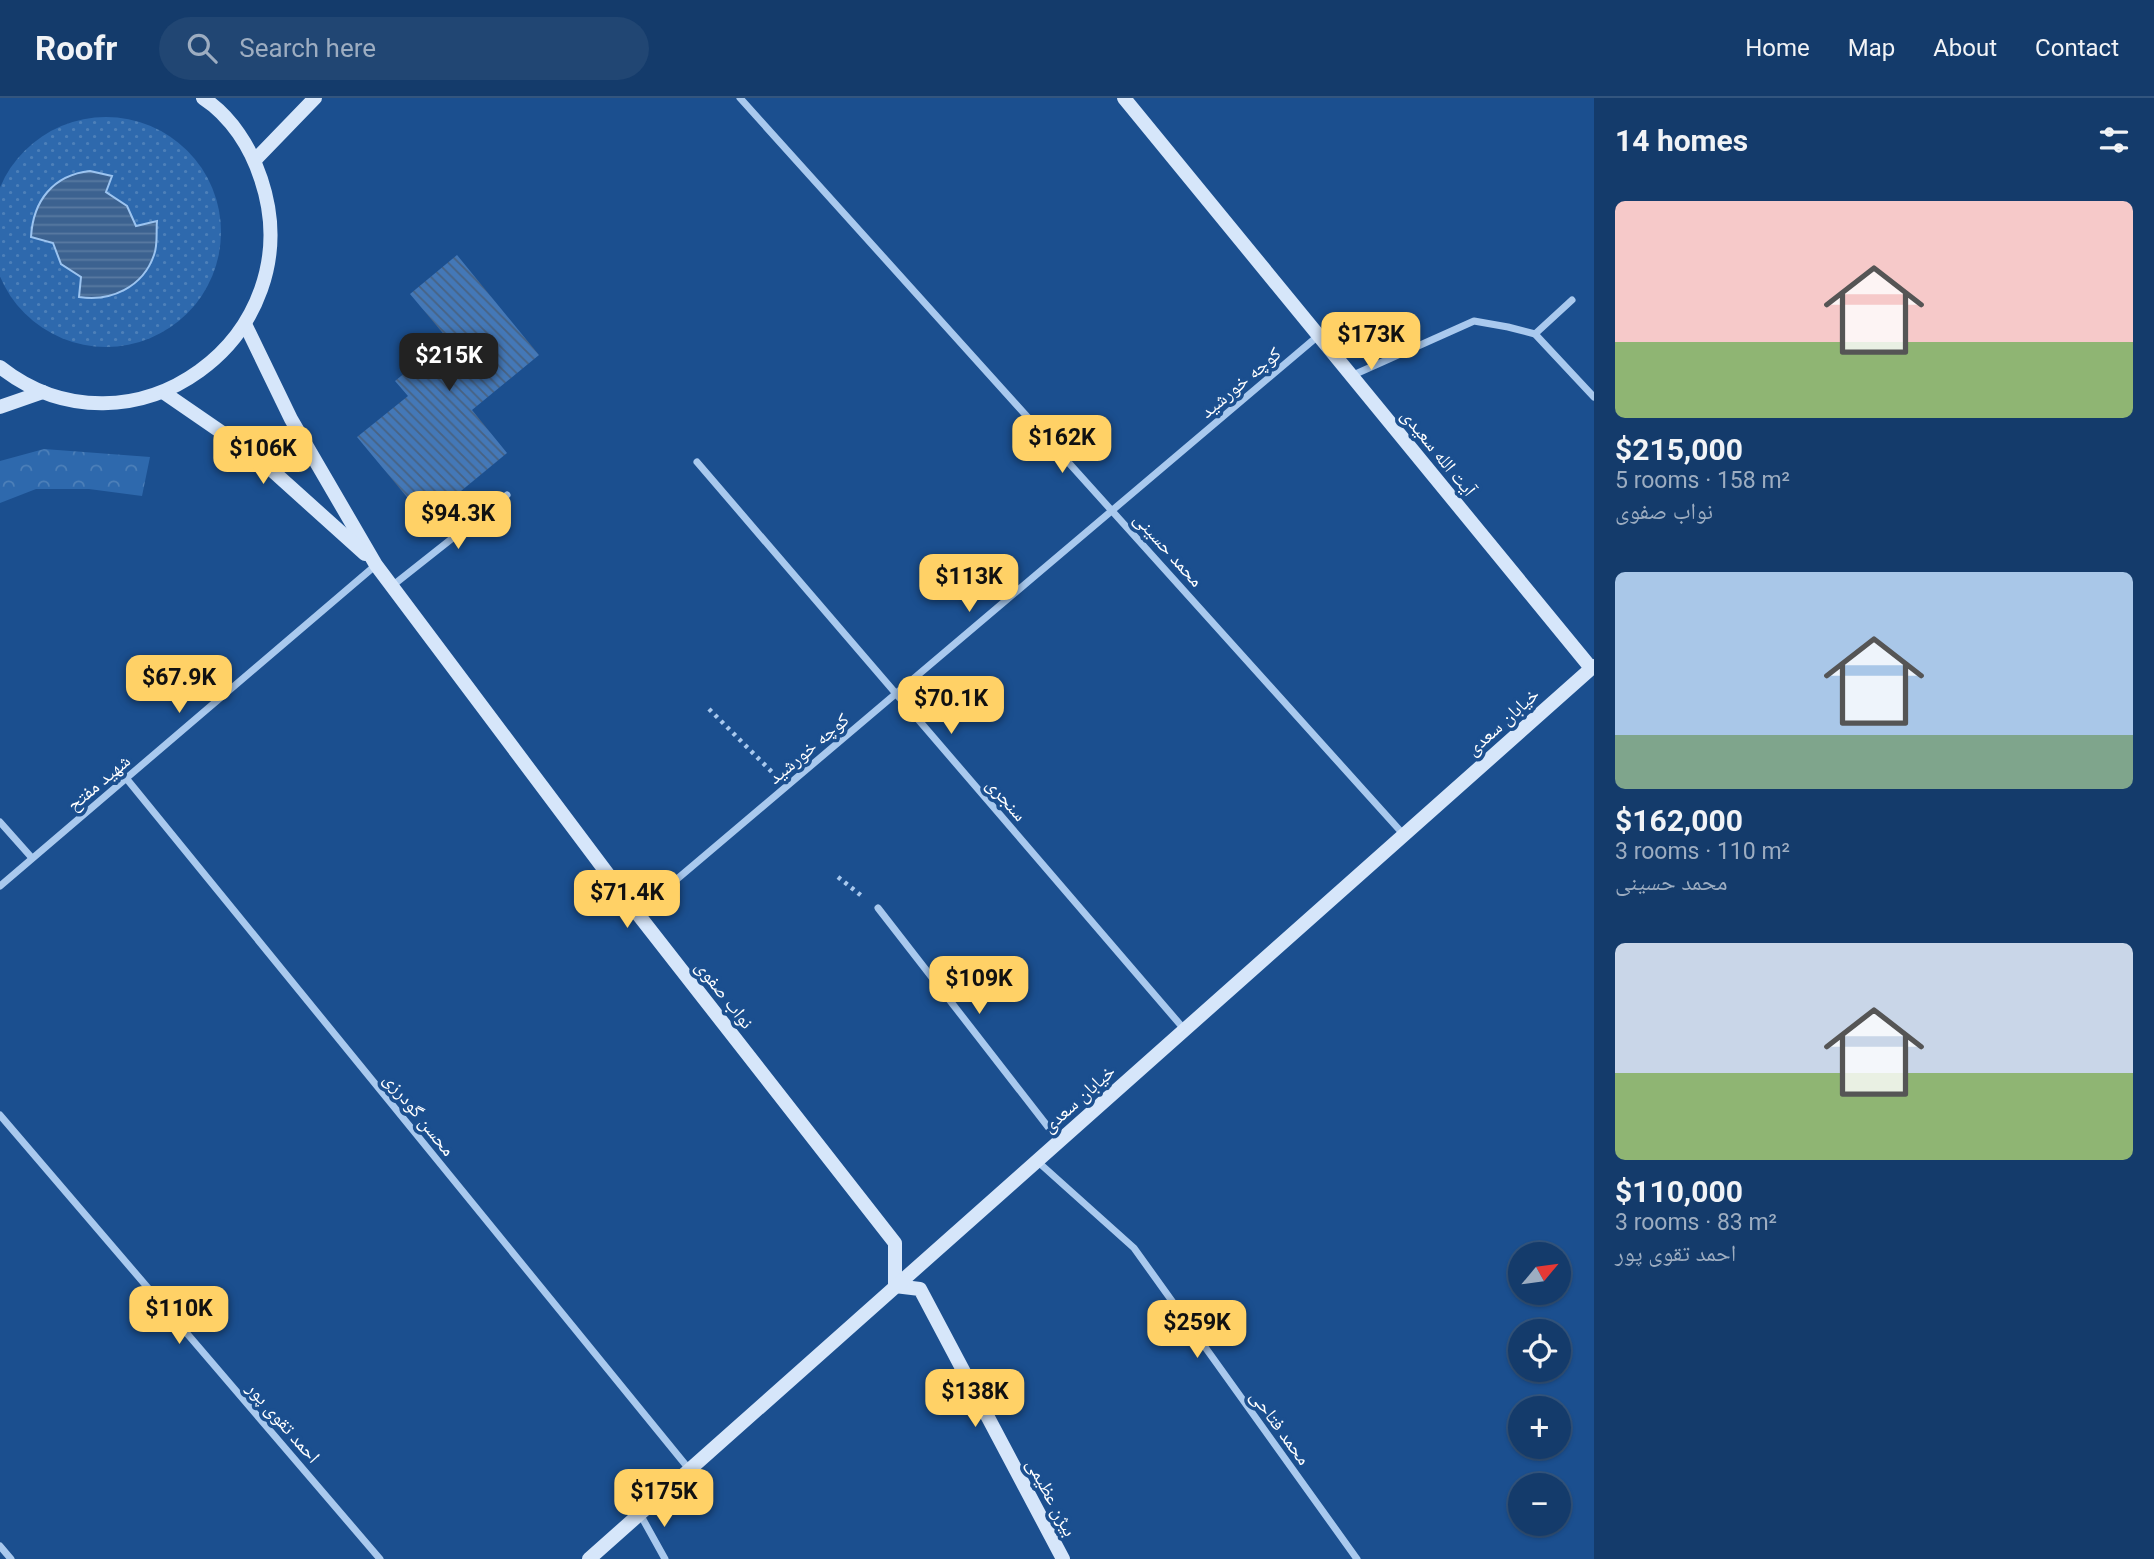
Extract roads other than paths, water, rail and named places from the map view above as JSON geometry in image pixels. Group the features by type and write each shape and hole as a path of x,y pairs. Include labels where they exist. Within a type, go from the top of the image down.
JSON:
{"main road":[{"path":"0,367 12,377 43,392 82,402 123,402 163,391 187,380 209,365 229,346 245,324 264,285 271,243 268,201 255,160 236,130 203,98"},
{"path":"255,160 315,98"},
{"name":"آیت الله سعیدی","path":"1124,98 1593,670"},
{"path":"245,324 291,419 376,565"},
{"path":"163,391 256,456 376,565"},
{"path":"0,407 43,392"},
{"name":"نواب صفوی","path":"376,565 637,913 895,1243 895,1286"},
{"name":"خیابان سعدی","path":"589,1559 1184,1029 1593,670"},
{"name":"بیژن عظیمی","path":"895,1286 920,1289 1063,1559"}],"street":[{"name":"محمد حسینی","path":"740,98 1404,835"},
{"path":"1535,334 1572,299"},
{"path":"1351,376 1474,321 1535,334 1594,397"},
{"name":"کوچه خورشید","path":"637,913 1319,336"},
{"name":"سنجری","path":"697,462 1184,1029"},
{"path":"392,586 507,495"},
{"name":"شهید مفتح","path":"0,886 376,565"},
{"name":"محسن گودرزی","path":"126,778 689,1469"},
{"path":"0,821 32,858"},
{"path":"878,908 1059,1141"},
{"name":"احمد تقوی پور","path":"0,1115 380,1559"},
{"name":"محمد فتاحی","path":"1037,1160 1134,1248 1357,1559"},
{"path":"639,1514 665,1559"},
{"path":"0,1546 11,1559"}]}
